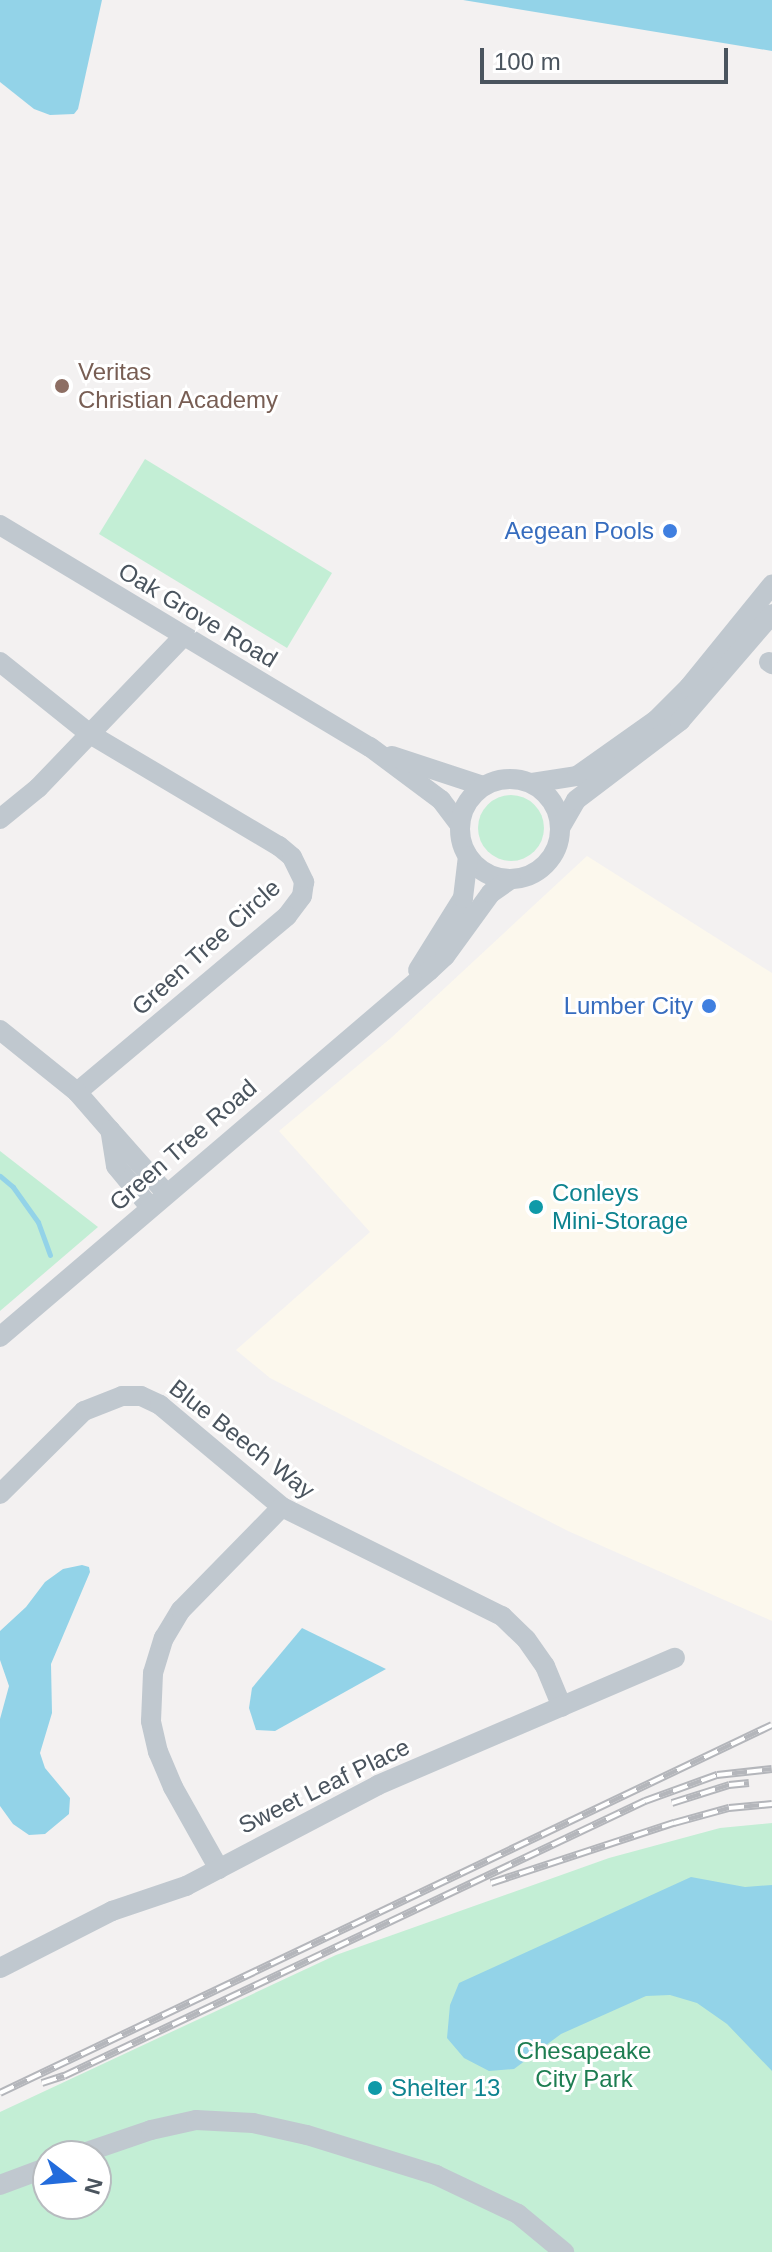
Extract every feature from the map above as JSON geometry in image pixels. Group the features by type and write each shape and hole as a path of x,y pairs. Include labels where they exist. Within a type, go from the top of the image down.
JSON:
{"street":[{"name":"Oak Grove Road","path":"0,525 370,747 441,800 460,825"},
{"path":"532,783 553,803 560,828 558,845 543,867 528,876 511,879 486,872 468,856 460,825 468,801 483,786 504,779 552,782 586,771 656,720 689,687 772,585"},
{"path":"560,828 576,800 680,721 772,614"},
{"path":"0,819 30,796 183,637"},
{"name":"Green Tree Circle","path":"0,662 90,734 279,846 292,857 304,882 302,896 287,916 77,1092"},
{"name":"Oak Grove Road","path":"370,747 483,786"},
{"name":"Green Tree Road","path":"401,993 463,898 468,856"},
{"name":"Green Tree Road","path":"0,1337 445,956 491,893 511,879"},
{"path":"0,1030 77,1092 166,1193"},
{"path":"110,1130 116,1166 150,1207"},
{"name":"Blue Beech Way","path":"0,1494 84,1411 122,1396 141,1396 160,1405 282,1507 502,1616 526,1639 545,1666 562,1707"},
{"path":"219,1869 173,1787 158,1752 151,1721 153,1673 164,1638 181,1610 282,1507"},
{"name":"Sweet Leaf Place","path":"0,1968 112,1911 186,1886 366,1791 675,1658"},
{"path":"112,2143 151,2130 196,2120 224,2119 307,2135 436,2175 471,2190 518,2214 564,2252"},
{"path":"0,2185 32,2173"}],"shaded area":[{"path":"587,856 772,973 772,1621 568,1531 270,1378 236,1350 370,1232 279,1131 391,1038"}],"green space":[{"path":"145,459 332,573 287,648 99,534"},
{"path":"504,795 518,795 530,800 539,809 544,828 542,841 535,852 518,861 504,861 492,856 483,847 478,835 478,821 483,809 492,800"},
{"path":"0,1151 98,1227 0,1311"},
{"name":"Chesapeake City Park","path":"772,1823 772,2252 0,2252 0,2112 336,1955 609,1858 720,1828"}],"water":[{"path":"0,0 102,0 78,109 74,114 50,115 34,109 0,82"},
{"path":"463,0 772,0 772,51"},
{"path":"82,1565 89,1567 90,1572 51,1664 52,1713 40,1753 45,1768 70,1798 69,1814 45,1834 29,1835 13,1824 0,1806 0,1719 9,1686 0,1660 0,1631 26,1607 45,1582 63,1569"},
{"path":"302,1628 386,1669 275,1731 256,1730 249,1708 252,1688"},
{"path":"691,1877 745,1887 772,1885 772,2071 727,2024 697,2003 670,1995 646,1996 561,2034 514,2069 489,2071 464,2058 447,2038 450,2005 459,1983"}],"waterway":[{"path":"0,1176 13,1187 38,1222 50,1255"}],"railway":[{"path":"0,2093 772,1725"},
{"path":"42,2083 64,2076 645,1801 717,1775 772,1769"},
{"path":"672,1803 729,1785 749,1783"},
{"path":"491,1883 674,1823 729,1808 772,1804"}],"place":[{"name":"Veritas Christian Academy","path":"62,386"},
{"name":"Aegean Pools","path":"670,531"},
{"name":"Lumber City","path":"709,1006"},
{"name":"Conleys Mini-Storage","path":"536,1207"},
{"name":"Shelter 13","path":"375,2088"}]}
